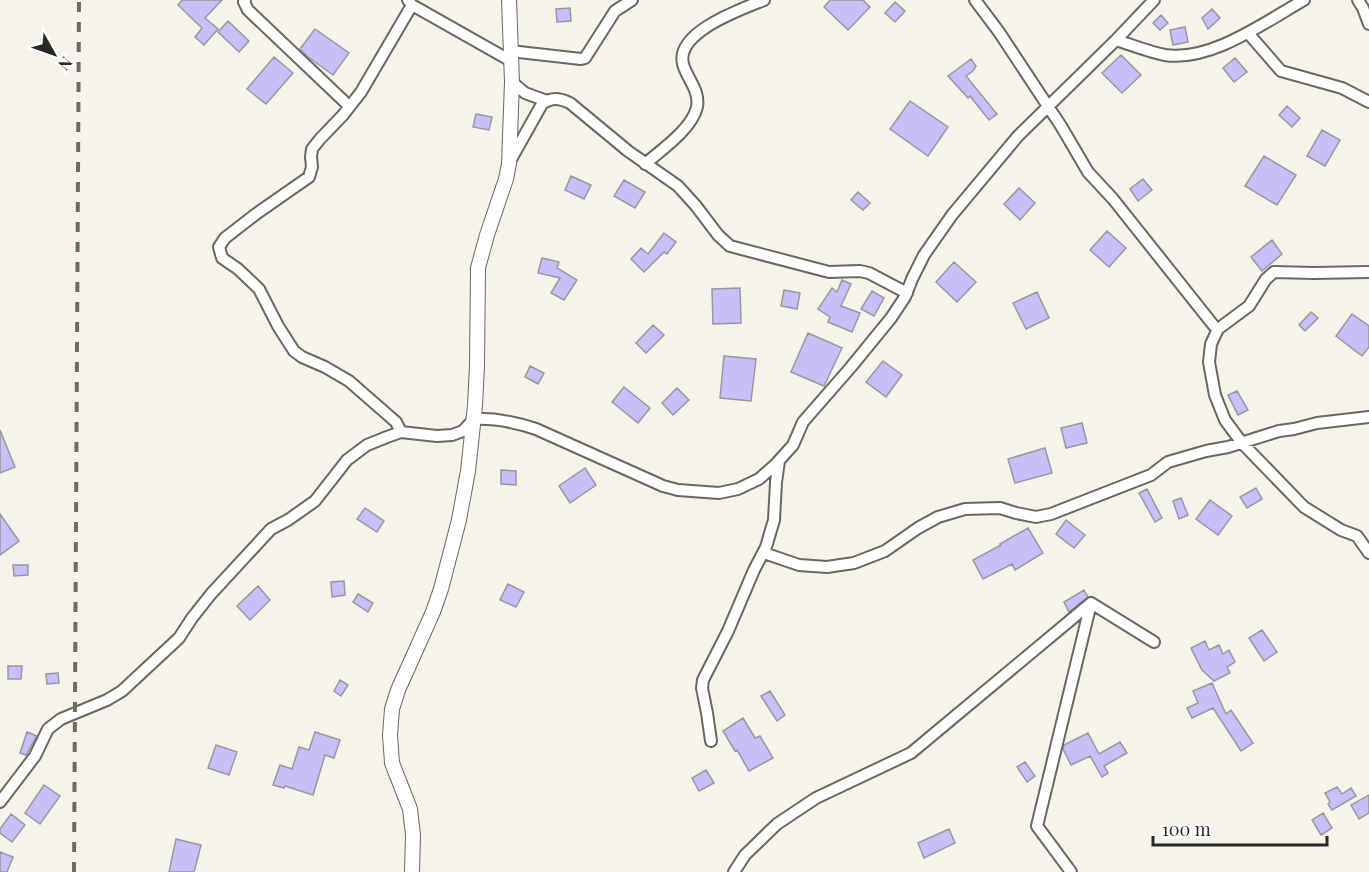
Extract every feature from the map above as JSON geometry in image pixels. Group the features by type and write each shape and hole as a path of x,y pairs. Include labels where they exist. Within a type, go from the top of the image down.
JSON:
{"street":[{"path":"245,0 248,10 349,106"},
{"path":"412,872 413,835 410,809 392,763 390,735 392,709 441,588 459,520 468,471 477,365 478,268 509,164 512,82 509,0"},
{"path":"401,432 396,422 349,381 294,351 259,289 238,269 222,258 219,247 225,238 309,177 312,167 312,149 361,92 410,3 510,56 582,59 585,58 615,11 632,0"},
{"path":"645,164 694,116 697,93 683,65 682,58 683,51 689,42 717,21 764,0"},
{"path":"975,0 1048,106 1088,172 1113,199 1214,327 1218,329"},
{"path":"0,802 35,756 48,729 61,719 122,691 179,638 211,594 271,529 315,501 347,460 367,445 401,432 437,436 452,435 463,431 474,419 490,418 536,429 663,486 678,490 719,493 738,489 759,479 793,445 803,422 891,318 907,293 924,255 952,215 1018,136 1154,0"},
{"path":"1116,40 1163,55 1191,54 1213,49 1248,33 1304,0"},
{"path":"1358,0 1369,24"},
{"path":"1248,33 1281,71 1342,88 1369,102"},
{"path":"512,82 525,93 547,100"},
{"path":"509,164 542,104 555,98 570,103 645,164 678,186 718,235 730,246 829,272 868,273 907,293"},
{"path":"1369,272 1274,272 1266,279 1249,306 1218,329 1211,344 1209,363 1215,394 1225,420 1242,443 1304,507 1341,530 1357,536 1369,553"},
{"path":"764,553 799,565 826,567 854,563 885,550 938,517 965,509 1000,508 1035,517 1051,514 1151,475 1168,462 1279,431 1317,423 1369,417"},
{"path":"711,741 702,688 703,680 728,632 771,533 779,461"},
{"path":"1091,603 1154,642"},
{"path":"735,872 745,855 777,824 816,798 911,753 1091,603"},
{"path":"1071,872 1037,826 1091,603"}],"building":[{"path":"182,0 222,0 205,18 218,29 204,45 195,37 202,28 178,5"},
{"path":"830,0 863,0 870,7 848,30 824,7"},
{"path":"895,2 905,11 895,22 885,13"},
{"path":"570,8 571,21 557,22 556,9"},
{"path":"1212,9 1220,18 1208,29 1202,18"},
{"path":"1161,15 1168,23 1160,30 1153,23"},
{"path":"228,21 249,41 239,52 218,32"},
{"path":"1185,27 1188,42 1173,45 1170,30"},
{"path":"315,29 349,53 333,75 300,49"},
{"path":"1121,55 1141,75 1122,93 1102,73"},
{"path":"274,57 293,73 266,104 247,89"},
{"path":"1235,58 1247,72 1234,82 1223,68"},
{"path":"971,59 976,66 966,76 997,114 989,120 970,96 968,98 948,76"},
{"path":"910,101 948,127 928,156 890,129"},
{"path":"1287,106 1300,118 1292,127 1279,115"},
{"path":"476,114 492,117 489,130 473,127"},
{"path":"1322,130 1340,140 1325,166 1307,156"},
{"path":"1264,156 1296,175 1277,205 1245,186"},
{"path":"571,176 591,185 584,199 565,190"},
{"path":"1143,179 1152,190 1138,201 1130,189"},
{"path":"624,180 645,192 635,208 614,196"},
{"path":"1019,188 1035,203 1020,220 1004,204"},
{"path":"858,192 870,203 863,210 851,200"},
{"path":"1107,231 1126,248 1109,267 1090,250"},
{"path":"664,233 676,242 667,254 664,252 644,272 631,259 641,248 648,254"},
{"path":"1272,240 1282,254 1262,271 1251,257"},
{"path":"542,258 559,262 557,268 577,280 564,300 551,293 560,278 538,273"},
{"path":"954,262 976,282 957,302 936,282"},
{"path":"842,280 851,284 841,306 860,313 852,332 828,322 830,317 818,309 832,288 837,292"},
{"path":"740,288 741,323 713,324 712,289"},
{"path":"784,290 800,293 797,309 781,306"},
{"path":"872,291 884,298 874,316 861,309"},
{"path":"1037,292 1049,318 1026,329 1013,303"},
{"path":"1311,312 1318,318 1305,331 1299,325"},
{"path":"1352,314 1369,326 1369,347 1362,356 1336,336"},
{"path":"653,325 664,335 646,353 636,343"},
{"path":"808,333 842,348 824,386 791,372"},
{"path":"724,356 756,359 751,401 720,398"},
{"path":"883,361 902,375 886,397 866,382"},
{"path":"530,366 544,373 538,384 525,377"},
{"path":"624,387 650,408 638,423 612,402"},
{"path":"677,388 689,400 673,415 662,403"},
{"path":"1237,391 1248,410 1238,415 1228,395"},
{"path":"1082,423 1087,443 1066,448 1061,428"},
{"path":"0,430 15,467 0,473"},
{"path":"1045,448 1052,473 1015,483 1008,459"},
{"path":"585,468 596,485 570,503 559,486"},
{"path":"501,470 516,471 516,485 501,484"},
{"path":"1256,488 1262,499 1247,508 1240,497"},
{"path":"1147,489 1162,518 1155,522 1139,493"},
{"path":"1181,498 1188,515 1179,519 1173,501"},
{"path":"1210,500 1232,516 1218,535 1196,519"},
{"path":"365,508 384,521 377,532 357,519"},
{"path":"0,514 19,541 0,555"},
{"path":"1066,520 1085,535 1074,548 1056,534"},
{"path":"1028,528 1043,553 1015,570 1012,564 983,579 973,560"},
{"path":"13,565 28,565 28,575 14,576"},
{"path":"344,581 345,595 332,597 331,582"},
{"path":"508,584 524,592 516,607 500,600"},
{"path":"258,586 270,600 250,620 237,606"},
{"path":"1084,590 1088,597 1069,612 1064,602"},
{"path":"358,594 373,603 368,612 353,602"},
{"path":"1262,630 1277,652 1264,661 1249,638"},
{"path":"1205,641 1209,650 1219,645 1223,654 1229,650 1235,662 1227,667 1230,673 1214,681 1202,670 1191,648"},
{"path":"8,666 22,666 21,679 8,679"},
{"path":"58,673 59,683 47,684 46,674"},
{"path":"340,680 348,685 341,696 334,691"},
{"path":"1212,683 1226,714 1231,710 1253,743 1241,751 1213,708 1192,718 1187,708 1198,703 1193,691"},
{"path":"770,691 785,715 777,721 761,696"},
{"path":"743,718 755,738 760,736 773,758 749,771 723,731"},
{"path":"27,732 37,736 26,755 20,753"},
{"path":"315,732 340,740 334,758 325,755 313,795 285,786 284,788 273,785 280,765 292,769 299,747 309,750"},
{"path":"1088,733 1099,754 1120,742 1127,753 1104,766 1108,773 1102,777 1090,756 1071,765 1063,749 1064,745"},
{"path":"216,745 237,752 229,775 208,768"},
{"path":"1025,762 1035,776 1027,782 1017,767"},
{"path":"706,770 714,783 699,791 692,778"},
{"path":"44,785 60,796 40,824 25,813"},
{"path":"1337,787 1342,794 1351,788 1356,796 1332,810 1325,793"},
{"path":"1369,795 1369,813 1359,819 1351,805"},
{"path":"1323,813 1332,828 1321,835 1312,820"},
{"path":"11,814 25,825 12,842 0,833 0,829"},
{"path":"949,829 955,843 924,858 918,843"},
{"path":"176,839 201,845 194,872 169,872"},
{"path":"0,852 13,857 7,872 0,872"}],"railway":[{"path":"74,872 79,0"}]}
